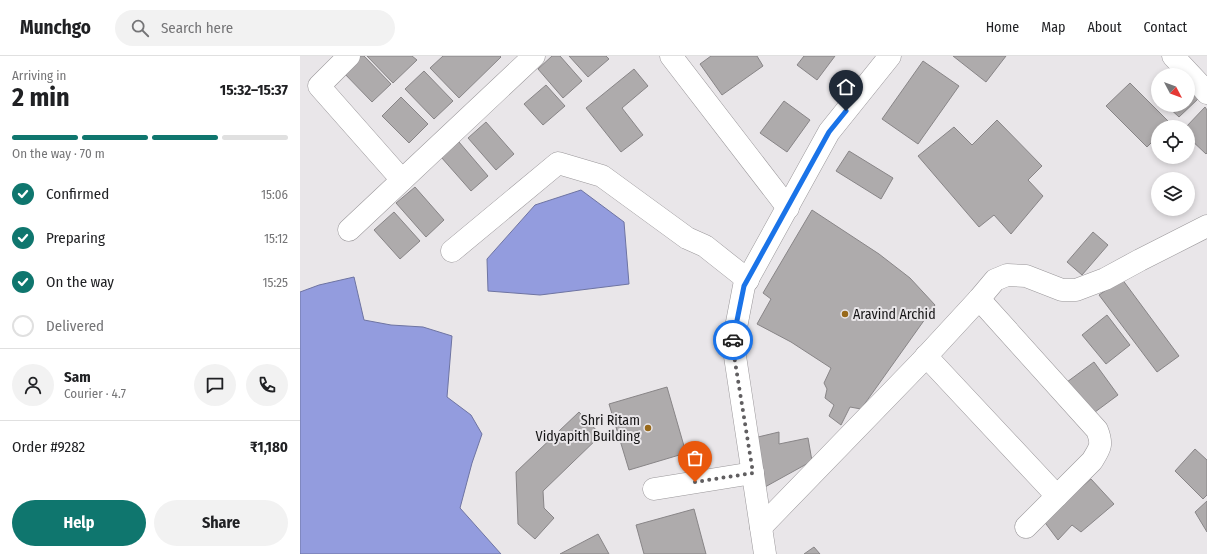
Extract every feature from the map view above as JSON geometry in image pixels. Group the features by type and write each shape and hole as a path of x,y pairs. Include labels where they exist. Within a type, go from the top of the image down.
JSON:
{"street":[{"path":"349,56 319,86 402,180"},
{"path":"349,230 534,56"},
{"path":"671,56 788,208"},
{"path":"765,554 732,343 744,286 829,132 890,56"},
{"path":"1173,56 1207,93"},
{"path":"452,251 558,163 602,176 687,238 705,246 748,280"},
{"path":"761,527 980,299 995,280 1007,275 1026,276 1062,290 1076,290 1090,286 1105,279 1207,226"},
{"path":"980,299 1097,430 1101,440 1100,448 1092,461 1026,527"},
{"path":"926,356 1057,496"},
{"path":"654,489 753,473"}],"water":[{"path":"581,190 624,222 629,284 540,295 488,291 487,259 535,205"},
{"path":"354,277 364,320 391,325 423,327 452,336 447,397 471,415 482,434 472,463 460,508 501,554 300,554 300,292 319,285"}],"building":[{"path":"355,56 364,56 391,84 372,102 341,70"},
{"path":"367,56 412,56 417,60 393,83"},
{"path":"443,56 501,57 459,98 430,68"},
{"path":"552,56 560,56 582,81 563,98 538,69"},
{"path":"569,56 606,56 609,59 588,77"},
{"path":"711,56 757,56 763,66 722,95 700,64"},
{"path":"804,56 835,56 817,80 797,65"},
{"path":"953,56 1006,56 986,82"},
{"path":"923,61 959,86 918,144 882,119"},
{"path":"634,69 648,86 622,108 643,135 621,152 586,108"},
{"path":"424,71 453,101 434,119 405,89"},
{"path":"1130,83 1151,104 1151,112 1159,112 1167,120 1151,120 1151,143 1147,147 1106,106"},
{"path":"546,85 565,106 543,125 524,104"},
{"path":"1195,94 1199,98 1195,102"},
{"path":"401,97 428,124 409,143 382,116"},
{"path":"784,101 810,120 787,152 760,133"},
{"path":"1205,107 1207,110 1206,154 1195,144 1195,120 1193,120"},
{"path":"1174,112 1184,112 1179,117"},
{"path":"997,120 1042,166 1028,180 1043,196 1011,234 994,215 979,227 918,156 954,127 972,145"},
{"path":"486,122 514,154 496,170 468,138"},
{"path":"459,142 488,176 471,191 441,157"},
{"path":"849,151 893,178 881,199 836,171"},
{"path":"415,187 444,220 426,237 396,203"},
{"name":"Aravind Archid","path":"812,210 879,254 910,278 935,305 861,409 850,407 841,425 829,416 834,405 825,398 827,389 824,383 831,368 791,342 757,324 771,299 763,293"},
{"path":"394,212 420,241 400,259 374,230"},
{"path":"1093,232 1108,245 1082,275 1067,262"},
{"path":"1122,279 1179,356 1157,372 1099,295"},
{"path":"1107,315 1130,345 1106,364 1082,335"},
{"path":"1094,362 1118,395 1091,415 1067,382"},
{"name":"Shri Ritam Vidyapith Building","path":"667,387 686,453 629,470 609,404"},
{"path":"579,412 601,435 543,491 544,508 554,518 535,539 518,524 516,472"},
{"path":"779,432 779,444 808,438 812,461 765,487 758,437"},
{"path":"1195,449 1207,460 1207,495 1203,499 1175,471"},
{"path":"1091,479 1114,504 1081,532 1072,525 1058,540 1043,520"},
{"path":"1207,501 1207,532 1195,512"},
{"path":"694,509 706,554 644,554 636,525"},
{"path":"598,534 609,554 560,554"},
{"path":"814,547 820,554 804,554"}],"way so far":[{"path":"695,482 753,473 732,343 733,340"}],"place":[{"name":"Aravind Archid","path":"845,314"},
{"name":"Shri Ritam Vidyapith Building","path":"648,428"}],"route":[{"path":"733,340 744,286 829,132 846,111"}]}
